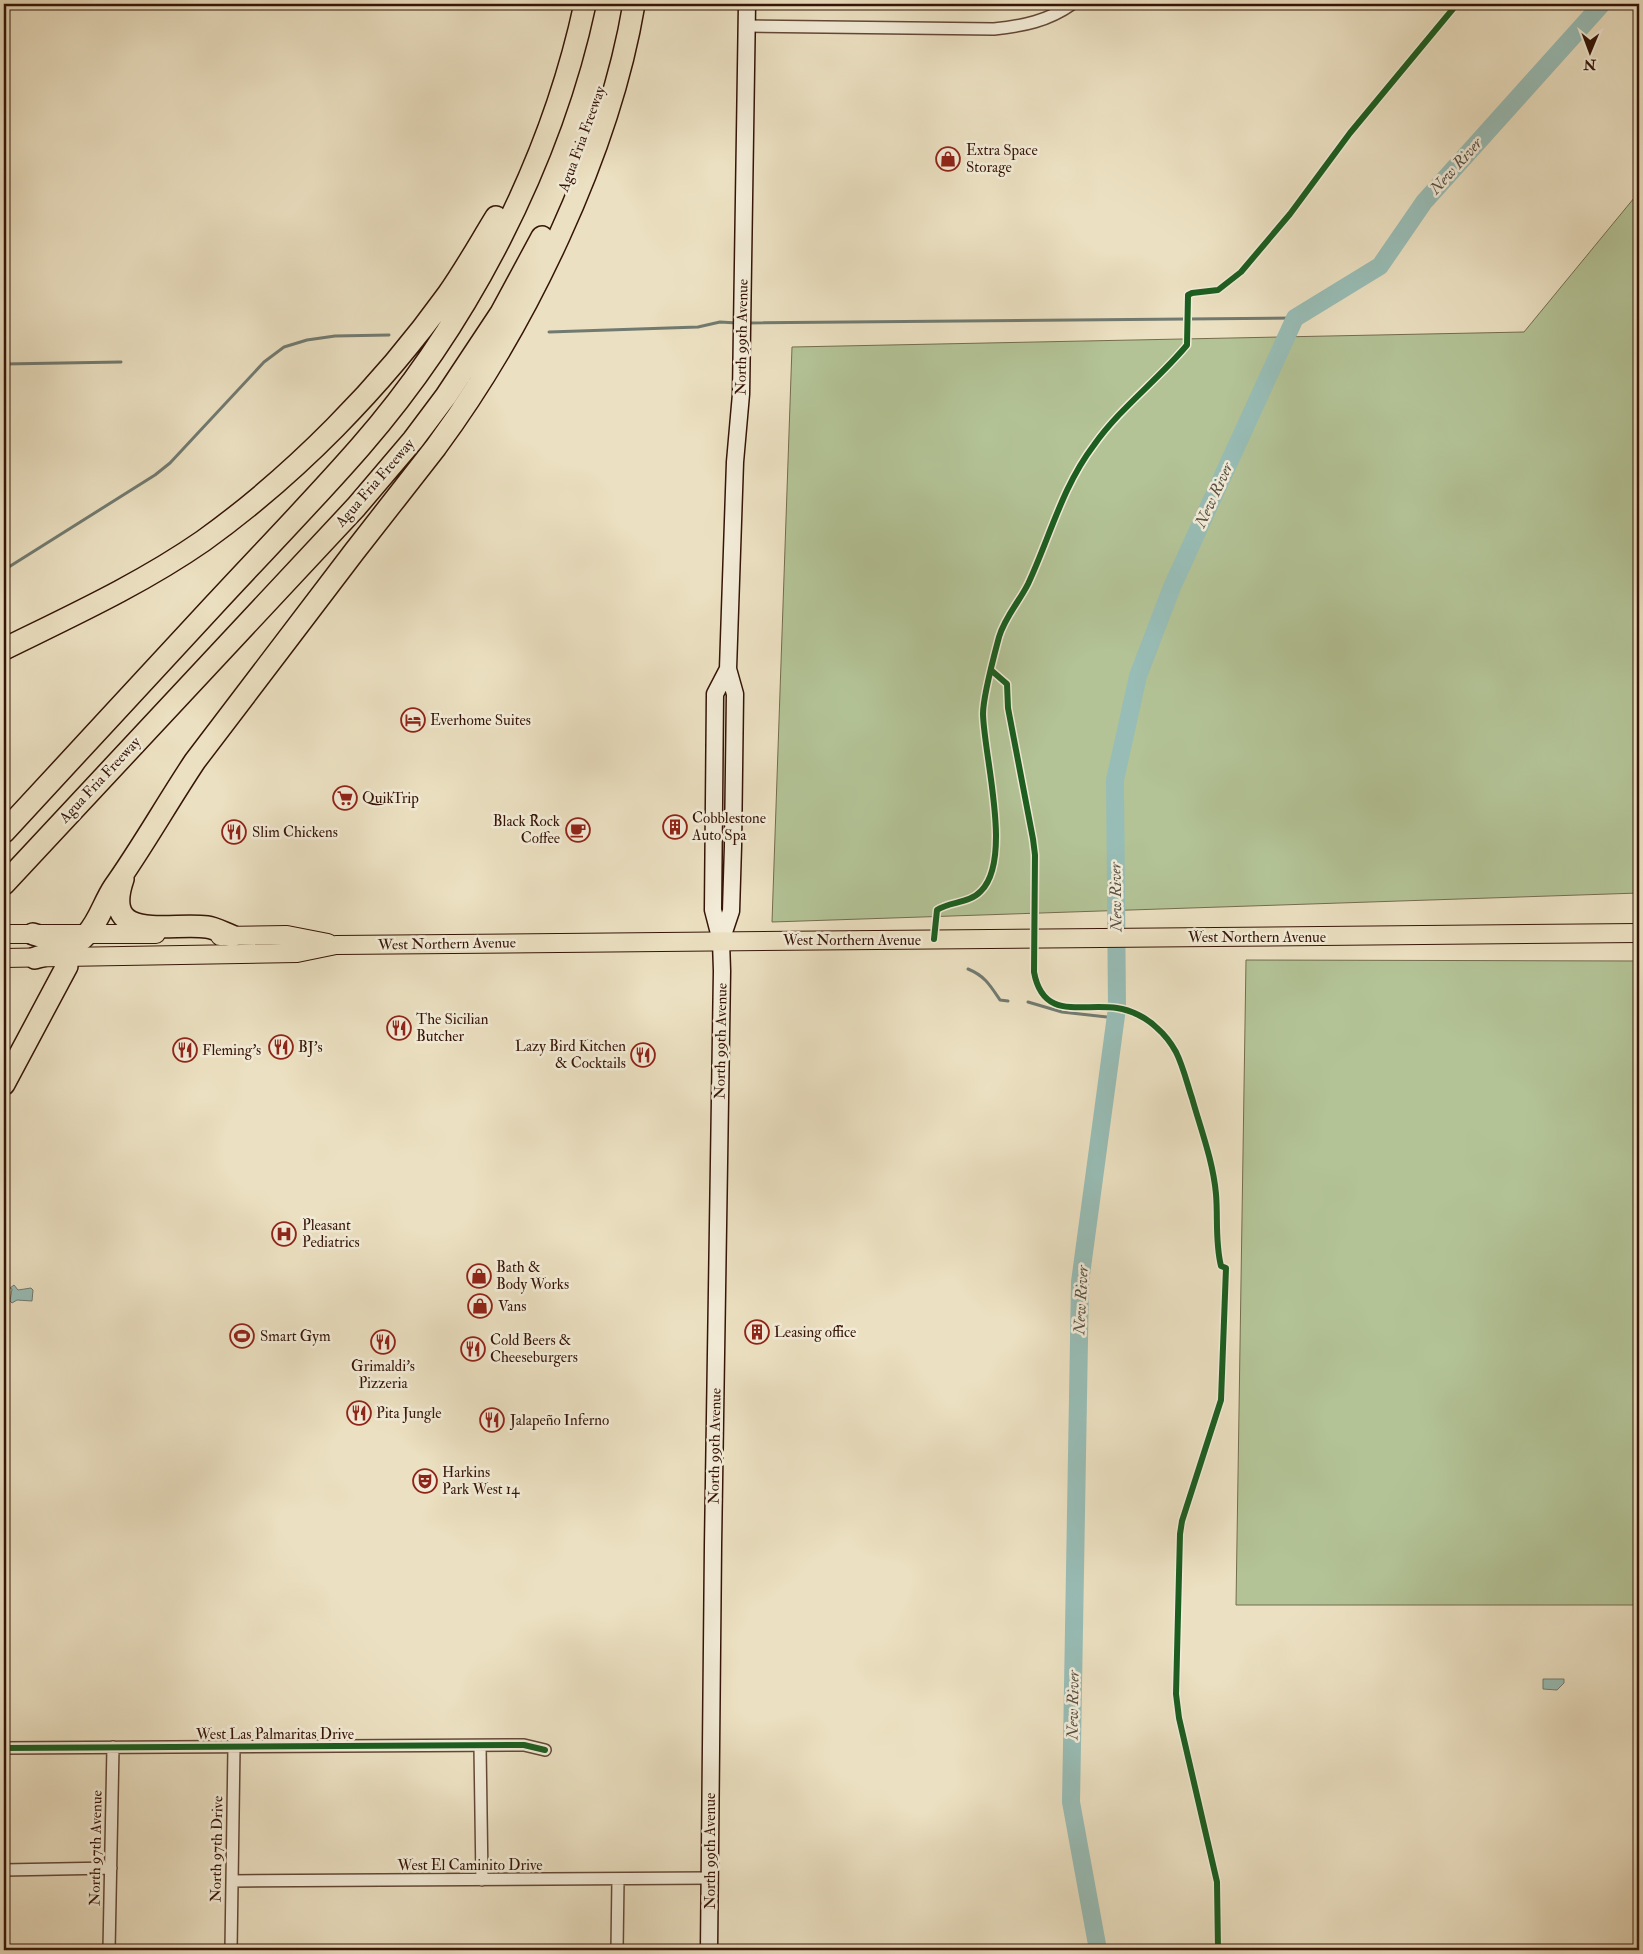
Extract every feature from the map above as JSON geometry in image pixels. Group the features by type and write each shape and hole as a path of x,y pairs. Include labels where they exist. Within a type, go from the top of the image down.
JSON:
{"highway":[{"path":"4,832 362,445 398,399 462,308 524,188 570,64 585,4"},
{"name":"Agua Fria Freeway","path":"4,884 356,507 413,440 446,396 501,312 542,238 602,88 623,4"},
{"path":"35,958 65,954 88,933 168,801 195,761 436,446 481,379 532,291 577,193 605,121 620,67 634,4"},
{"path":"4,649 128,587 203,540 259,497 322,439 385,373 448,294 512,188 545,117 556,106"},
{"path":"125,874 120,888 119,904 122,915 130,922 144,926 208,927 232,936"},
{"path":"4,1084 67,966 65,954 53,940 33,934"}],"main road":[{"name":"North 99th Avenue","path":"709,1950 721,941 731,911 733,846 735,694 728,669 742,346 747,4"},
{"name":"West Northern Avenue","path":"65,954 297,953 336,945 1639,933"},
{"name":"West Northern Avenue","path":"4,934 287,935 336,945"},
{"path":"4,958 35,958"}],"street":[{"path":"747,26 994,29 1024,26 1047,19 1072,4"},
{"name":"West Las Palmaritas Drive","path":"4,1748 524,1745 545,1750"},
{"path":"480,1746 482,1880"},
{"name":"North 97th Avenue","path":"109,1950 113,1747"},
{"name":"North 97th Drive","path":"231,1950 234,1747"},
{"path":"4,1870 111,1868"},
{"name":"West El Caminito Drive","path":"232,1882 709,1878"},
{"path":"617,1950 618,1879"}],"green space":[{"path":"1639,192 1639,893 772,922 792,347 1524,332"},
{"path":"1246,960 1639,961 1639,1605 1236,1605"}],"water":[{"path":"14,1285 18,1290 31,1288 33,1290 32,1301 17,1300 12,1303 10,1301 12,1289 10,1288"},
{"path":"1543,1679 1564,1679 1564,1683 1557,1690 1543,1689"}],"waterway":[{"name":"New River","path":"1098,1950 1071,1802 1080,1282 1117,1008 1115,780 1138,676 1172,587 1295,318 1380,266 1424,202 1602,4"},
{"path":"746,323 1295,318"},
{"path":"549,332 698,327 720,322 737,323"},
{"path":"4,570 155,475 170,463 264,362 284,347 307,340 335,336 389,335"},
{"path":"4,364 121,362"},
{"path":"968,969 983,978 1000,1000 1008,1001"},
{"path":"1028,1002 1062,1012 1116,1018"}],"cycle path":[{"path":"934,939 937,910 976,895 981,891 990,876 995,856 996,832 983,706 999,637 1008,616 1028,584 1073,478 1094,445 1115,419 1187,345 1188,295 1218,290 1241,272 1290,214 1350,133 1457,4"},
{"path":"992,671 1007,684 1008,708 1033,839 1035,855 1034,972 1039,987 1046,998 1055,1004 1122,1009 1144,1018 1162,1033 1176,1052 1183,1069 1212,1170 1216,1194 1219,1257 1221,1266 1226,1268 1221,1400 1182,1521 1180,1534 1176,1694 1179,1718 1217,1882 1218,1950"},
{"path":"4,1748 524,1745 545,1750"}],"place":[{"name":"Extra Space Storage","path":"948,159"},
{"name":"Everhome Suites","path":"413,720"},
{"name":"QuikTrip","path":"345,798"},
{"name":"Cobblestone Auto Spa","path":"675,827"},
{"name":"Black Rock Coffee","path":"578,830"},
{"name":"Slim Chickens","path":"234,832"},
{"name":"The Sicilian Butcher","path":"399,1028"},
{"name":"BJ's","path":"281,1047"},
{"name":"Fleming's","path":"185,1050"},
{"name":"Lazy Bird Kitchen & Cocktails","path":"643,1055"},
{"name":"Pleasant Pediatrics","path":"284,1234"},
{"name":"Bath & Body Works","path":"479,1276"},
{"name":"Vans","path":"480,1306"},
{"name":"Leasing office","path":"757,1332"},
{"name":"Smart Gym","path":"242,1336"},
{"name":"Grimaldi's Pizzeria","path":"383,1342"},
{"name":"Cold Beers & Cheeseburgers","path":"473,1349"},
{"name":"Pita Jungle","path":"359,1413"},
{"name":"Jalapeño Inferno","path":"492,1420"},
{"name":"Harkins Park West 14","path":"425,1481"}]}
